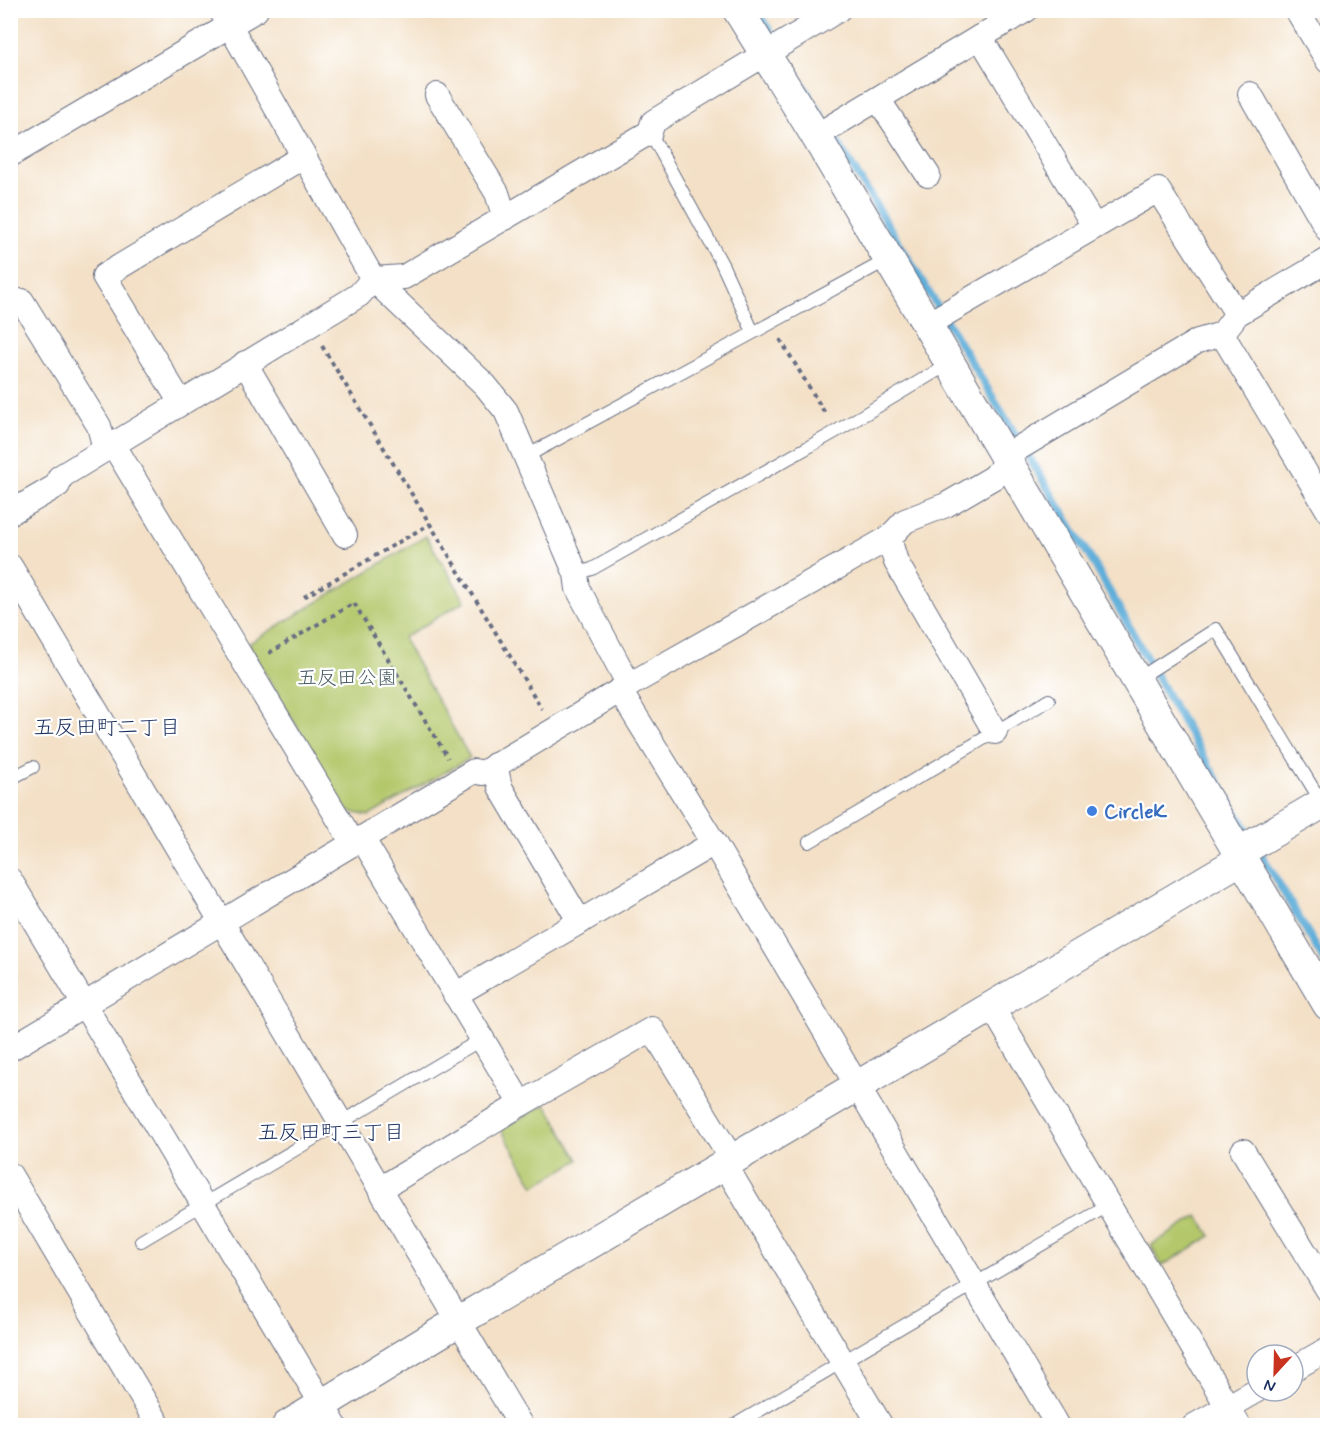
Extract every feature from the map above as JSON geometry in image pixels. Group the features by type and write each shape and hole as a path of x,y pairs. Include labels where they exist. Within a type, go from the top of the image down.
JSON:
{"street":[{"path":"10,155 226,18 256,10"},
{"path":"738,10 774,49 824,131 887,260 930,323 950,363 1016,450 1248,849 1325,996"},
{"path":"10,513 58,485 60,477 109,446 359,295 373,279 404,277 650,132 653,122 838,10"},
{"path":"824,131 1026,10"},
{"path":"1297,10 1328,61"},
{"path":"226,18 304,156 321,191 373,279 485,385 506,411 576,574 578,589 625,688 857,1088 1058,1425"},
{"path":"980,38 1094,226"},
{"path":"1250,94 1328,230"},
{"path":"437,95 497,193 505,218"},
{"path":"878,99 928,175"},
{"path":"181,403 104,276 304,156"},
{"path":"930,323 1158,190 1237,314"},
{"path":"10,1049 474,771 483,773 625,688 889,538 905,521 946,506 994,477 1016,450 1198,341 1222,334 1237,314 1328,260"},
{"path":"22,301 109,446 455,995 521,1104"},
{"path":"1222,334 1328,510"},
{"path":"244,363 345,535"},
{"path":"889,538 896,562 995,732"},
{"path":"10,566 521,1425"},
{"path":"495,765 500,787 580,922"},
{"path":"287,1425 329,1415 459,1321 992,1007 1325,801"},
{"path":"455,995 714,843"},
{"path":"10,880 329,1415"},
{"path":"992,1007 1233,1416"},
{"path":"380,1189 652,1029 881,1425"},
{"path":"1243,1151 1328,1290"},
{"path":"10,1175 159,1425"},
{"path":"1305,1362 1328,1348"},
{"path":"1194,1425 1233,1416 1245,1403"}],"lane":[{"path":"650,132 722,264 753,333"},
{"path":"525,457 753,333 772,325 887,260"},
{"path":"576,574 592,568 835,432 950,363"},
{"path":"1147,673 1216,629 1325,801"},
{"path":"809,842 1049,700"},
{"path":"10,779 33,767"},
{"path":"141,1241 482,1039"},
{"path":"733,1425 1109,1205"}],"path":[{"path":"309,325 545,714"},
{"path":"772,325 835,432"},
{"path":"304,597 430,524"},
{"path":"247,666 354,603 461,779"}],"green space":[{"name":"五反田公園","path":"426,536 465,601 403,638 470,758 369,816 347,811 248,644"},
{"path":"546,1104 579,1160 534,1186 501,1129"},
{"path":"1198,1216 1211,1236 1162,1266 1151,1245"}],"waterway":[{"path":"757,10 1097,569 1168,697 1328,967"}],"place":[{"name":"CircleK","path":"1092,811"}],"district":[{"name":"五反田町二丁目","path":"107,727"},
{"name":"五反田町三丁目","path":"331,1132"}]}
